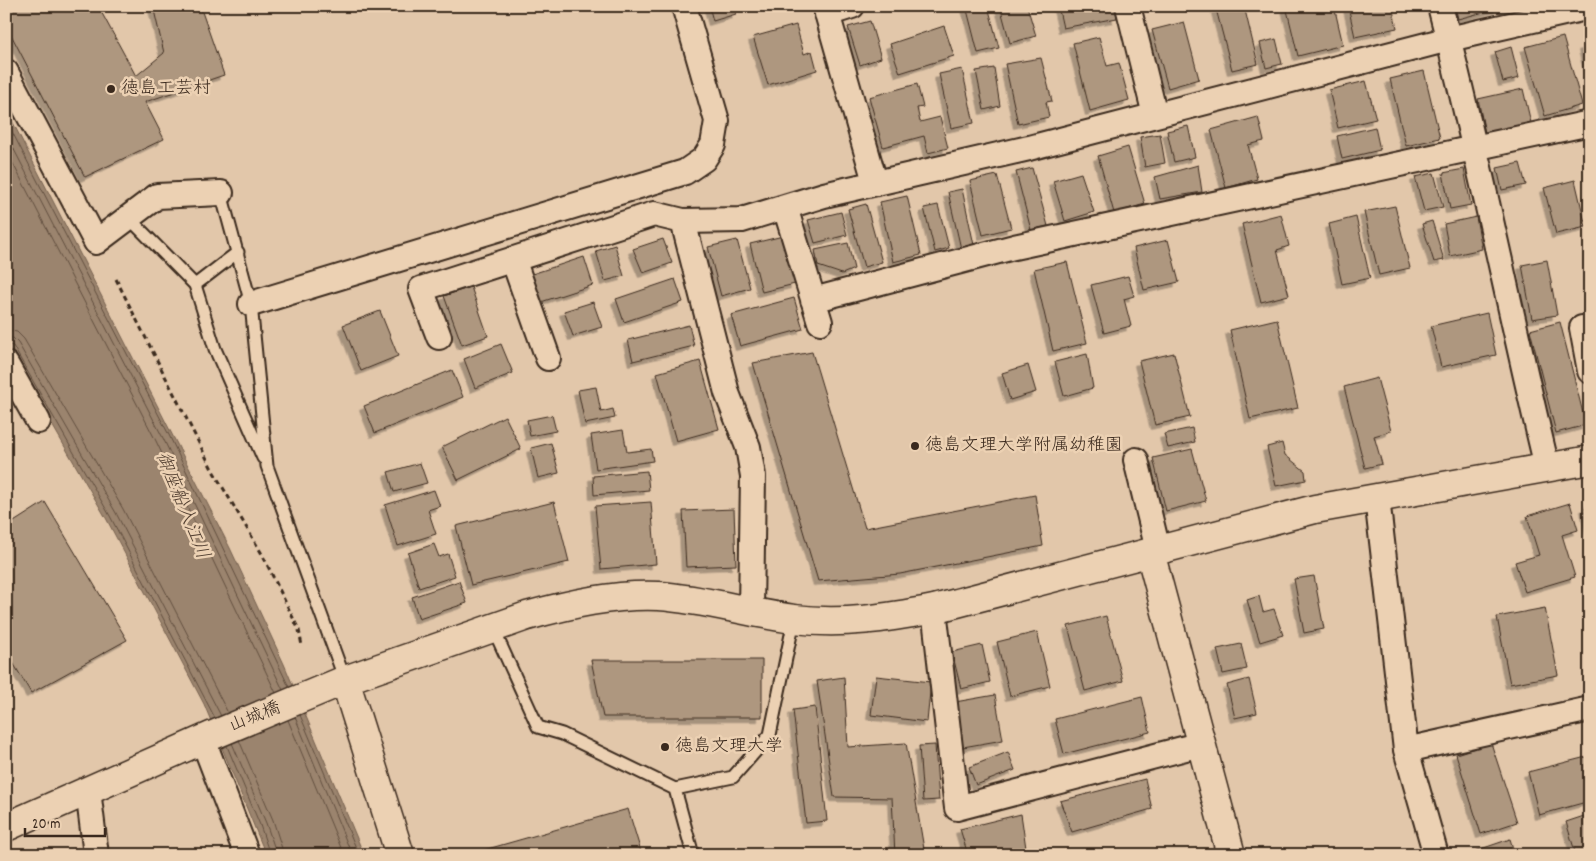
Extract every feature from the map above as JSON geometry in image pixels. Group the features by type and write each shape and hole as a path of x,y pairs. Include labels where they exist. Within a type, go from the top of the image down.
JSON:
{"street":[{"path":"251,304 684,172 704,159 713,145 717,121 684,6"},
{"path":"852,6 826,10 875,182"},
{"path":"1128,6 1155,114"},
{"path":"1440,6 1475,148 1511,317 1547,467"},
{"path":"439,337 421,289 654,214 683,221 742,220 875,182 1029,148 1449,39 1590,7"},
{"path":"6,72 96,242 157,196 220,193"},
{"path":"785,207 817,311 1014,247 1590,122"},
{"path":"683,221 727,393 748,447 753,476 751,611"},
{"path":"513,259 548,358"},
{"path":"1582,328 1590,371"},
{"path":"6,364 38,422"},
{"path":"1136,460 1154,551 1231,855"},
{"name":"山城橋","path":"6,828 207,738 345,680 555,608 630,596 660,596 794,619 862,620 934,609 1315,509 1590,460"},
{"path":"1377,498 1406,750 1436,855"},
{"path":"934,609 957,808 1202,744"},
{"path":"345,680 400,855"},
{"path":"1406,750 1590,709"},
{"path":"207,738 247,855"},
{"path":"88,790 96,855"}],"lane":[{"path":"220,193 251,304 267,466"},
{"path":"129,218 195,285 215,349 267,466 345,680"},
{"path":"195,285 238,252"},
{"path":"493,628 538,727 562,734 675,789 733,777 770,734 794,619"},
{"path":"675,789 693,855"}],"path":[{"path":"116,279 212,469 262,554 300,630 302,646"}],"water":[{"name":"御座船入江川","path":"6,109 230,548 284,664 364,855 266,855 204,704 106,518 6,345"}],"building":[{"name":"徳島工芸村","path":"6,6 98,6 136,76 164,53 153,6 200,6 224,75 145,102 164,139 85,177 6,25"},
{"path":"709,6 734,6 736,14 713,21"},
{"path":"966,6 988,6 999,48 978,53"},
{"path":"1000,6 1027,6 1036,36 1010,43"},
{"path":"1058,6 1115,6 1117,18 1063,28"},
{"path":"1225,6 1244,6 1258,64 1232,70 1216,9"},
{"path":"1286,6 1334,6 1343,45 1298,56"},
{"path":"1348,6 1392,6 1397,28 1355,37"},
{"path":"1455,6 1498,6 1499,8 1458,19"},
{"path":"870,21 881,58 860,65 848,27"},
{"path":"1184,22 1199,79 1168,88 1152,30"},
{"path":"796,25 804,54 812,51 817,70 768,85 753,37"},
{"path":"944,26 954,56 900,73 890,44"},
{"path":"1099,37 1107,66 1119,63 1129,100 1090,111 1073,43"},
{"path":"1563,37 1582,105 1545,116 1525,47"},
{"path":"1276,39 1282,64 1266,68 1260,43"},
{"path":"1590,44 1590,74 1583,46"},
{"path":"1511,47 1519,78 1503,82 1495,52"},
{"path":"1041,58 1052,101 1046,102 1049,117 1018,124 1005,64"},
{"path":"994,68 1000,106 984,110 976,71"},
{"path":"962,69 974,123 951,128 939,74"},
{"path":"1424,71 1440,138 1406,146 1390,79"},
{"path":"1366,81 1376,119 1338,128 1329,90"},
{"path":"917,84 923,107 917,108 920,122 940,117 948,148 928,153 924,136 883,147 869,97"},
{"path":"1523,89 1531,123 1485,133 1478,99"},
{"path":"1258,117 1264,141 1248,145 1257,179 1226,188 1211,130"},
{"path":"1188,126 1195,157 1174,162 1167,131"},
{"path":"1375,127 1380,150 1342,159 1337,136"},
{"path":"1160,134 1165,163 1145,167 1140,137"},
{"path":"1128,147 1145,204 1114,213 1098,156"},
{"path":"1520,163 1526,185 1502,190 1497,168"},
{"path":"1198,165 1202,192 1160,199 1155,177"},
{"path":"1032,168 1048,226 1031,230 1016,172"},
{"path":"1464,169 1471,205 1450,209 1443,173"},
{"path":"1081,173 1094,212 1065,221 1053,181"},
{"path":"1434,173 1443,207 1424,211 1415,177"},
{"path":"997,175 1011,228 983,235 970,181"},
{"path":"1575,180 1586,227 1556,234 1544,188"},
{"path":"962,189 974,245 961,249 948,192"},
{"path":"907,196 921,255 893,262 880,202"},
{"path":"866,204 882,262 864,267 848,209"},
{"path":"938,205 949,248 935,252 924,208"},
{"path":"1395,206 1410,268 1379,275 1364,212"},
{"path":"841,212 847,235 815,243 808,220"},
{"path":"1281,214 1289,246 1277,250 1289,295 1261,302 1242,224"},
{"path":"1356,217 1370,278 1342,284 1329,224"},
{"path":"1476,217 1482,249 1450,256 1444,224"},
{"path":"1432,221 1444,260 1434,262 1422,224"},
{"path":"783,236 795,284 762,292 750,244"},
{"path":"663,239 672,263 643,273 633,249"},
{"path":"737,240 750,288 721,296 708,247"},
{"path":"1168,240 1179,282 1144,290 1134,248"},
{"path":"848,243 854,269 842,274 818,266 815,250"},
{"path":"615,245 624,276 605,281 596,251"},
{"path":"584,257 593,285 541,302 532,274"},
{"path":"1547,260 1557,315 1532,319 1522,265"},
{"path":"1067,262 1087,343 1053,351 1034,269"},
{"path":"1128,276 1134,296 1124,299 1131,326 1104,333 1091,285"},
{"path":"675,279 683,302 624,322 616,299"},
{"path":"471,287 488,336 462,345 444,296"},
{"path":"794,298 803,329 740,346 731,315"},
{"path":"593,302 602,327 573,336 564,311"},
{"path":"380,311 398,356 361,371 343,325"},
{"path":"1487,313 1496,355 1441,367 1431,326"},
{"path":"1277,319 1298,408 1250,419 1230,330"},
{"path":"1560,322 1586,425 1556,433 1530,330"},
{"path":"689,325 694,346 633,361 628,340"},
{"path":"501,344 513,373 475,388 464,359"},
{"path":"812,352 865,528 1035,495 1043,546 900,574 818,581 753,363"},
{"path":"1174,353 1190,417 1155,425 1139,361"},
{"path":"1087,354 1093,388 1064,396 1055,362"},
{"path":"700,361 719,429 676,441 657,373"},
{"path":"1028,365 1036,392 1010,400 1002,373"},
{"path":"452,370 463,397 375,433 364,406"},
{"path":"1377,378 1391,431 1374,436 1382,464 1365,468 1344,387"},
{"path":"596,387 601,412 613,409 615,418 585,424 578,390"},
{"path":"552,415 556,431 530,436 527,420"},
{"path":"505,416 521,449 458,480 442,447"},
{"path":"1192,428 1195,442 1168,448 1164,434"},
{"path":"623,430 627,452 651,449 653,461 596,469 591,435"},
{"path":"551,443 559,473 538,478 531,448"},
{"path":"1282,443 1285,455 1305,471 1306,480 1276,486 1267,447"},
{"path":"1192,449 1206,501 1166,511 1153,458"},
{"path":"420,463 427,483 394,492 388,472"},
{"path":"647,471 649,490 594,495 593,476"},
{"path":"434,490 440,506 428,510 436,534 398,546 385,505"},
{"path":"45,502 127,640 31,693 6,651 6,527"},
{"path":"554,502 569,562 471,585 456,526"},
{"path":"651,502 656,564 601,569 595,506"},
{"path":"1570,503 1578,530 1562,535 1575,577 1525,592 1515,562 1539,555 1527,516"},
{"path":"1590,506 1590,534 1585,507"},
{"path":"734,509 736,565 686,567 683,511"},
{"path":"434,544 439,557 448,554 455,576 419,588 408,553"},
{"path":"1314,576 1324,629 1304,633 1294,579"},
{"path":"459,581 467,603 419,619 412,597"},
{"path":"1259,596 1263,612 1274,609 1283,635 1260,642 1247,600"},
{"path":"1545,608 1558,675 1510,684 1497,617"},
{"path":"1106,616 1123,681 1085,691 1068,626"},
{"path":"1037,632 1050,686 1010,696 997,642"},
{"path":"1241,644 1247,669 1223,674 1217,649"},
{"path":"982,645 990,682 961,689 952,652"},
{"path":"591,660 762,660 762,717 603,717"},
{"path":"876,676 931,682 927,722 871,715"},
{"path":"844,677 848,747 906,743 925,855 895,855 892,798 834,797 817,681"},
{"path":"1249,679 1257,713 1235,718 1227,685"},
{"path":"995,695 1003,740 963,747 955,702"},
{"path":"1142,697 1150,732 1064,754 1055,719"},
{"path":"815,707 827,821 806,823 793,710"},
{"path":"1491,743 1517,822 1481,834 1456,754"},
{"path":"935,745 939,800 923,801 919,746"},
{"path":"1008,752 1015,770 976,785 969,767"},
{"path":"1590,756 1590,801 1539,815 1528,772"},
{"path":"1145,779 1152,809 1072,832 1060,801"},
{"path":"628,809 642,855 485,855 484,850"},
{"path":"1021,814 1027,855 968,855 960,829"},
{"path":"1590,814 1590,855 1576,855 1566,822"},
{"path":"1510,839 1515,855 1476,855 1475,851"}],"place":[{"name":"徳島工芸村","path":"111,89"},
{"name":"徳島文理大学附属幼稚園","path":"915,446"},
{"name":"徳島文理大学","path":"665,747"}]}
